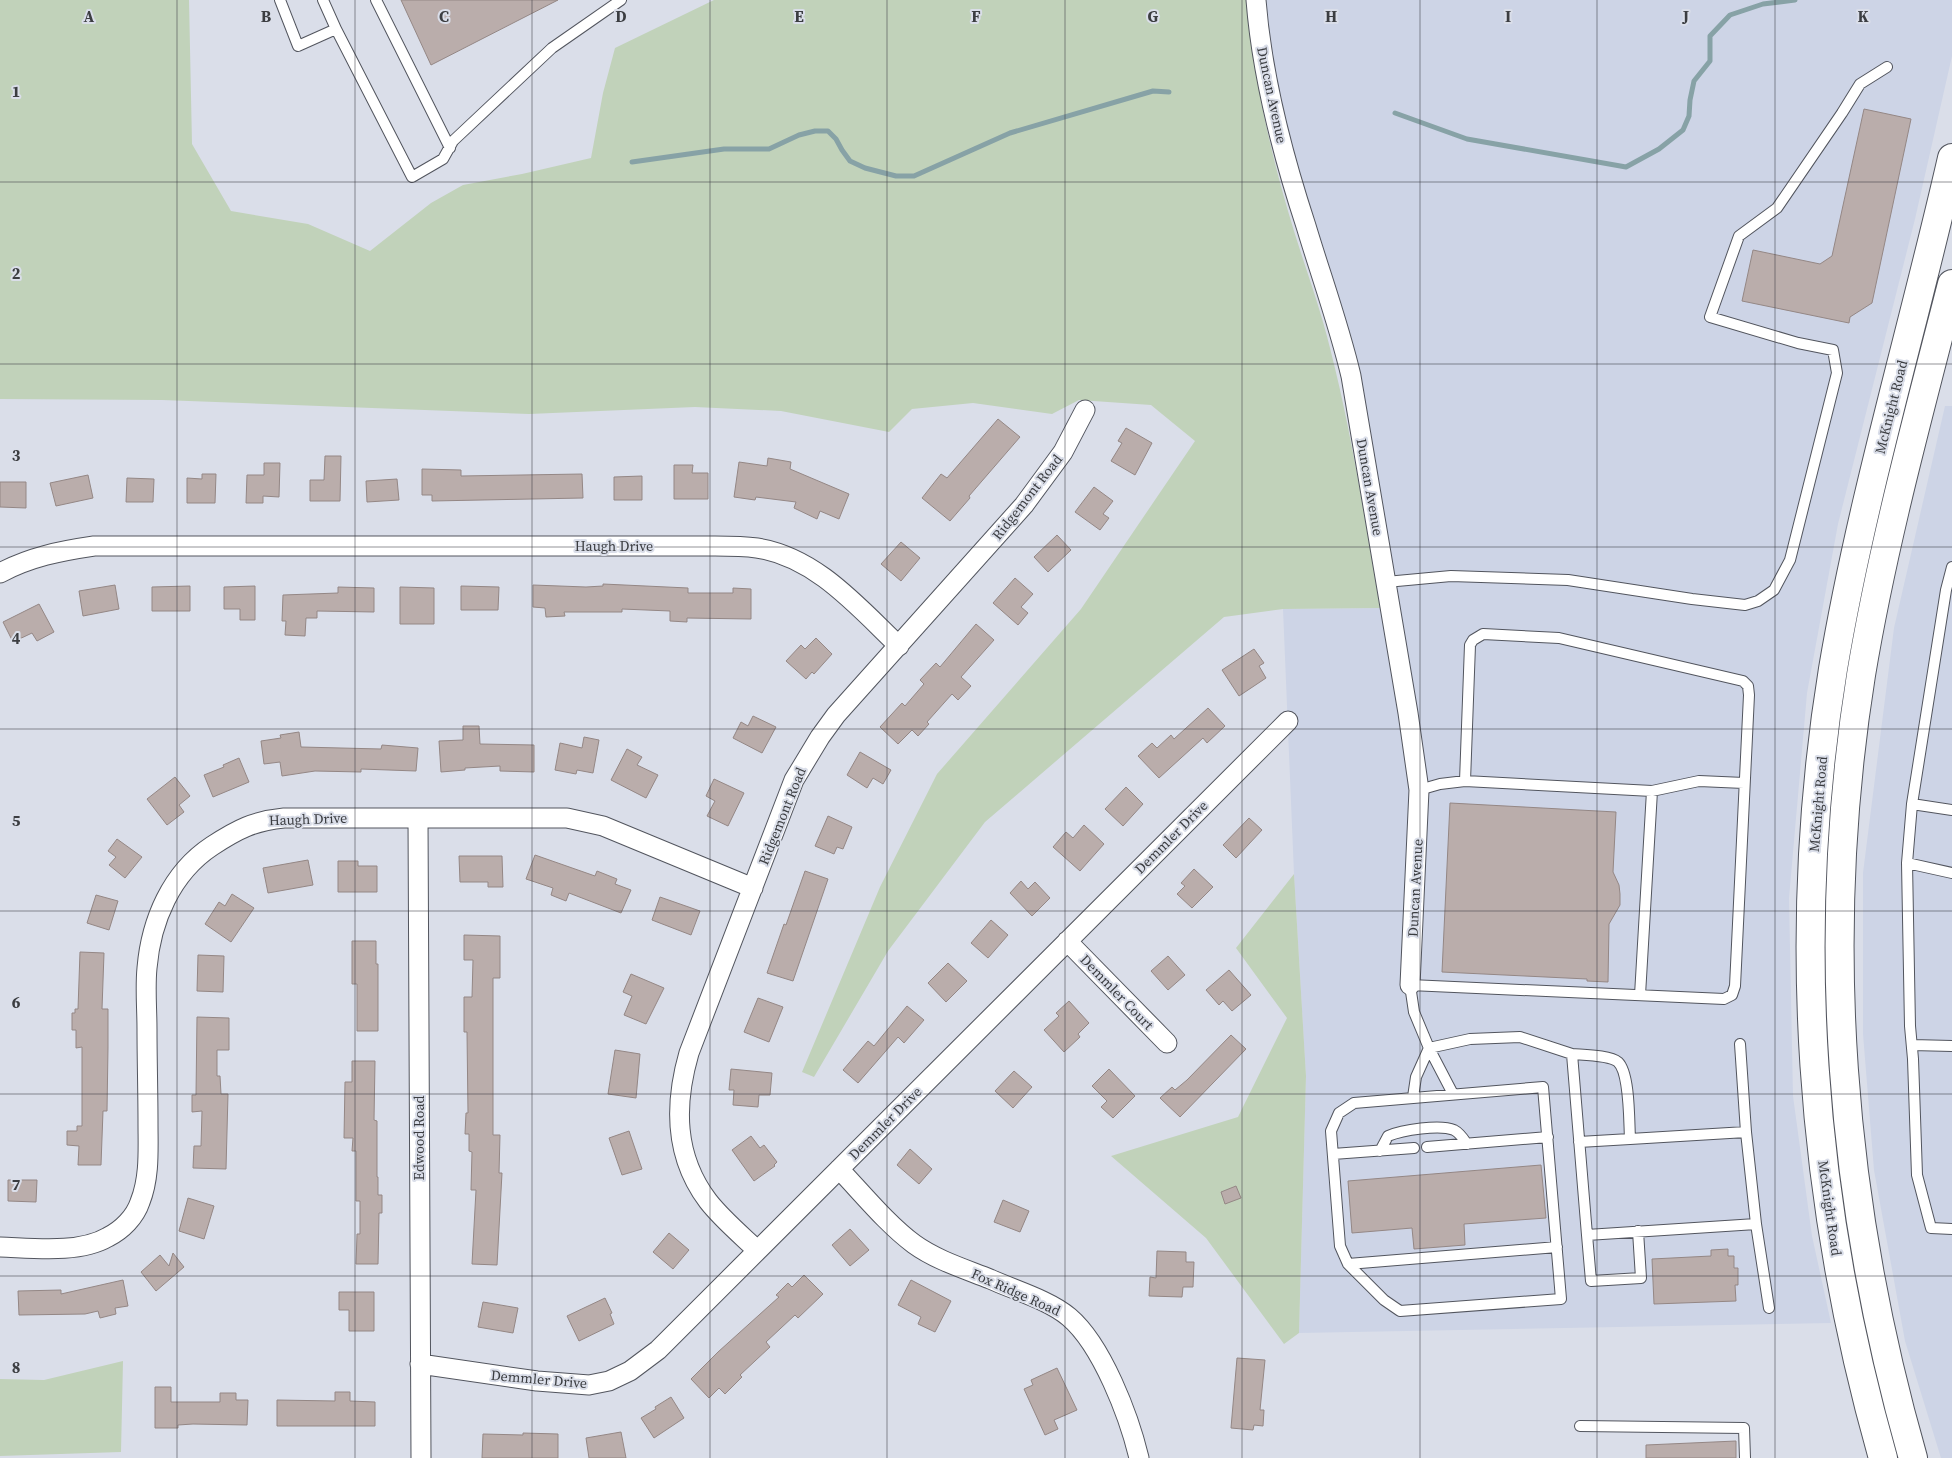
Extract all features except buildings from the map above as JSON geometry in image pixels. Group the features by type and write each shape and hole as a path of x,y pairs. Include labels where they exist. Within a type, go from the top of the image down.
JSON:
{"highway":[{"name":"McKnight Road","path":"1883,1458 1847,1314 1824,1172 1811,1007 1810,950 1814,839 1825,728 1844,608 1867,505 1933,243 1952,158"},
{"name":"McKnight Road","path":"1912,1458 1877,1317 1867,1267 1853,1169 1841,1043 1838,951 1842,841 1849,767 1870,623 1895,512 1952,284"}],"street":[{"name":"Duncan Avenue","path":"1256,0 1258,24 1273,109 1305,226 1336,317 1351,376 1419,790 1410,985"},
{"name":"Ridgemont Road","path":"757,1250 721,1215 698,1186 681,1140 679,1119 682,1079 689,1053 794,780 836,715 1024,505 1063,452 1085,410"},
{"name":"Haugh Drive","path":"0,573 26,560 46,554 94,546 715,546 758,548 794,560 826,578 845,593 899,646"},
{"name":"Demmler Drive","path":"420,1364 563,1384 589,1385 609,1381 630,1371 658,1350 1288,721"},
{"name":"Haugh Drive","path":"0,1247 58,1248 92,1243 107,1238 123,1226 132,1217 140,1203 145,1186 148,1160 147,971 153,932 166,898 176,882 201,853 231,834 262,820 293,817 567,818 602,826 753,888"},
{"name":"Edwood Road","path":"418,818 420,1458"},
{"name":"Demmler Court","path":"1067,941 1167,1043"},
{"name":"Fox Ridge Road","path":"839,1169 915,1244 948,1262 1050,1305 1068,1316 1093,1344 1103,1362 1122,1405 1139,1458"}],"lane":[{"path":"280,0 298,46 336,29"},
{"path":"323,0 412,177 443,159 454,141 552,48 621,0"},
{"path":"376,0 450,148"},
{"path":"1386,582 1451,576 1568,580 1745,606 1758,602 1774,590 1790,560 1837,373 1833,350 1798,343 1710,317 1739,236 1777,208 1860,84 1887,67"},
{"path":"1952,567 1912,804 1907,863 1910,1026 1917,1175 1931,1228 1952,1230"},
{"path":"1453,1094 1429,1048 1414,1012 1410,985 1724,999 1729,998 1734,992 1748,686 1743,682 1559,638 1482,634 1473,640 1470,645 1465,781"},
{"path":"1419,790 1440,784 1465,781 1652,791 1699,782 1744,782"},
{"path":"1640,996 1652,791"},
{"path":"1912,804 1952,810"},
{"path":"1907,863 1952,873"},
{"path":"1429,1048 1470,1039 1520,1036 1572,1054 1608,1058 1618,1063 1625,1076 1630,1138"},
{"path":"1740,1044 1746,1132 1756,1224 1769,1308"},
{"path":"1912,1045 1952,1046"},
{"path":"1413,1097 1416,1077 1429,1048"},
{"path":"1572,1054 1591,1281 1641,1278 1638,1231"},
{"path":"1544,1087 1561,1299 1400,1311 1384,1300 1348,1264 1340,1246 1332,1154 1331,1131 1338,1113 1354,1103 1413,1097 1544,1087"},
{"path":"1380,1151 1388,1136 1398,1132 1444,1128 1460,1133 1467,1144"},
{"path":"1579,1142 1746,1132"},
{"path":"1427,1147 1548,1137"},
{"path":"1332,1154 1414,1148"},
{"path":"1587,1235 1756,1224"},
{"path":"1348,1264 1557,1247"},
{"path":"1580,1426 1744,1428 1745,1458"}],"shaded area":[{"path":"1256,0 1952,0 1952,56 1915,219 1838,524 1807,693 1789,898 1793,1096 1812,1236 1831,1323 1299,1333 1306,1076 1294,874 1283,609 1390,608 1371,495 1305,226"},
{"path":"1945,406 1952,406 1952,1458 1941,1458 1905,1341 1874,1170 1863,1034 1863,873 1894,628"}],"green space":[{"path":"0,0 189,0 192,144 231,211 308,224 370,251 431,203 463,185 591,158 603,93 615,48 714,0 1247,0 1257,80 1268,133 1288,211 1321,314 1338,380 1358,478 1380,608 1283,609 1224,617 985,822 888,951 814,1077 802,1072 880,887 937,774 1081,609 1195,441 1151,405 1079,400 1052,414 973,403 912,409 889,432 781,411 695,407 529,414 162,400 0,399"},
{"path":"1294,874 1306,1076 1299,1333 1284,1344 1206,1238 1111,1156 1238,1117 1287,1018 1236,948"},
{"path":"123,1361 121,1452 0,1456 0,1379 44,1380"}],"waterway":[{"path":"1395,113 1467,139 1626,167 1659,149 1683,130 1689,116 1694,81 1710,61 1710,36 1730,15 1763,4 1795,0"},
{"path":"632,162 724,149 769,149 799,135 815,131 828,131 836,139 850,161 865,168 896,176 914,176 1010,133 1153,91 1169,92"}]}
